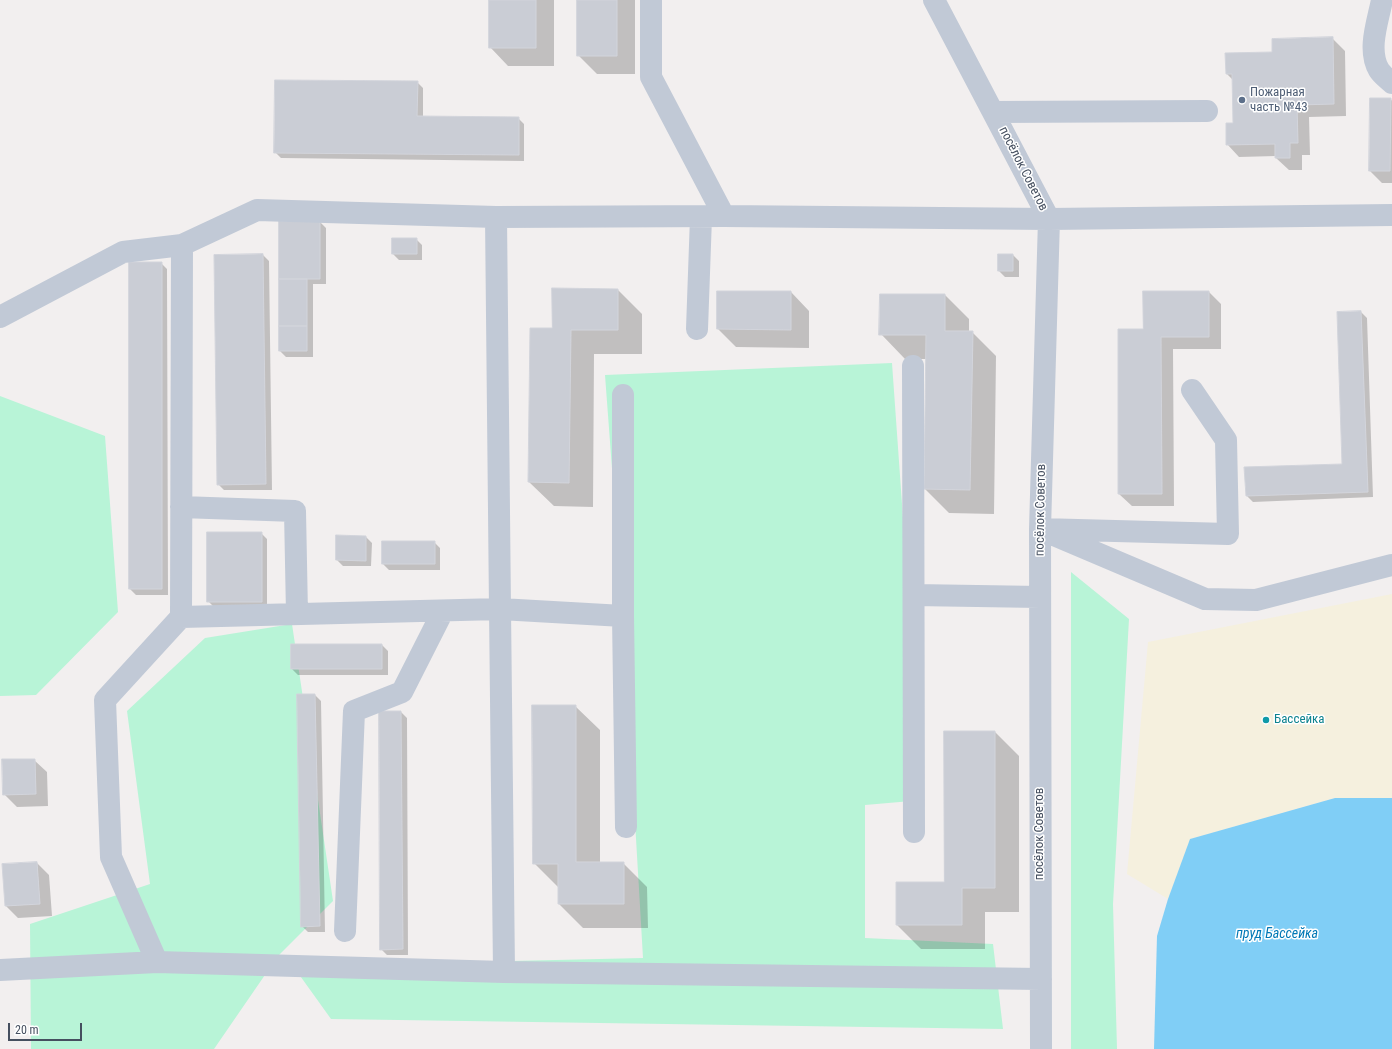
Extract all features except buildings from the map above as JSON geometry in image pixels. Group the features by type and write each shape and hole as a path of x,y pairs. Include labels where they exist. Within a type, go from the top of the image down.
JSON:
{"street":[{"path":"651,0 651,77 724,216"},
{"name":"посёлок Советов","path":"934,0 1049,219 1040,529 1041,1049"},
{"path":"1382,0 1374,43 1374,58 1379,70 1392,83"},
{"path":"993,112 1207,111"},
{"path":"0,317 123,252 182,245 257,210 496,217 724,216 1049,219 1392,215"},
{"path":"496,217 504,972"},
{"path":"697,329 701,217"},
{"path":"157,962 111,857 105,700 181,617 182,245"},
{"path":"913,366 914,832"},
{"path":"1040,529 1228,534 1226,440 1192,390"},
{"path":"623,395 623,616 626,827"},
{"path":"181,507 295,511 297,614"},
{"path":"1040,529 1205,599 1256,600 1392,565"},
{"path":"914,596 1040,597"},
{"path":"181,617 500,609 623,616"},
{"path":"345,931 354,711 402,692 443,611"},
{"path":"0,970 157,962 504,972 1041,979"}],"green space":[{"path":"892,363 923,800 865,805 865,938 993,944 1003,1029 331,1019 293,966 643,958 623,616 605,375"},
{"path":"0,396 105,436 118,612 36,695 0,696"},
{"path":"1071,572 1129,619 1113,904 1117,1049 1071,1049"},
{"path":"292,624 333,901 278,956 214,1049 31,1049 30,924 150,884 127,711 205,638"}],"sand":[{"name":"Бассейка","path":"1392,594 1392,798 1335,798 1191,839 1168,899 1127,874 1148,642"}],"water":[{"name":"пруд Бассейка","path":"1335,798 1392,798 1392,1049 1154,1049 1157,936 1168,899 1190,839"}],"place":[{"name":"Пожарная часть №43","path":"1242,100"},
{"name":"Бассейка","path":"1266,720"}]}
